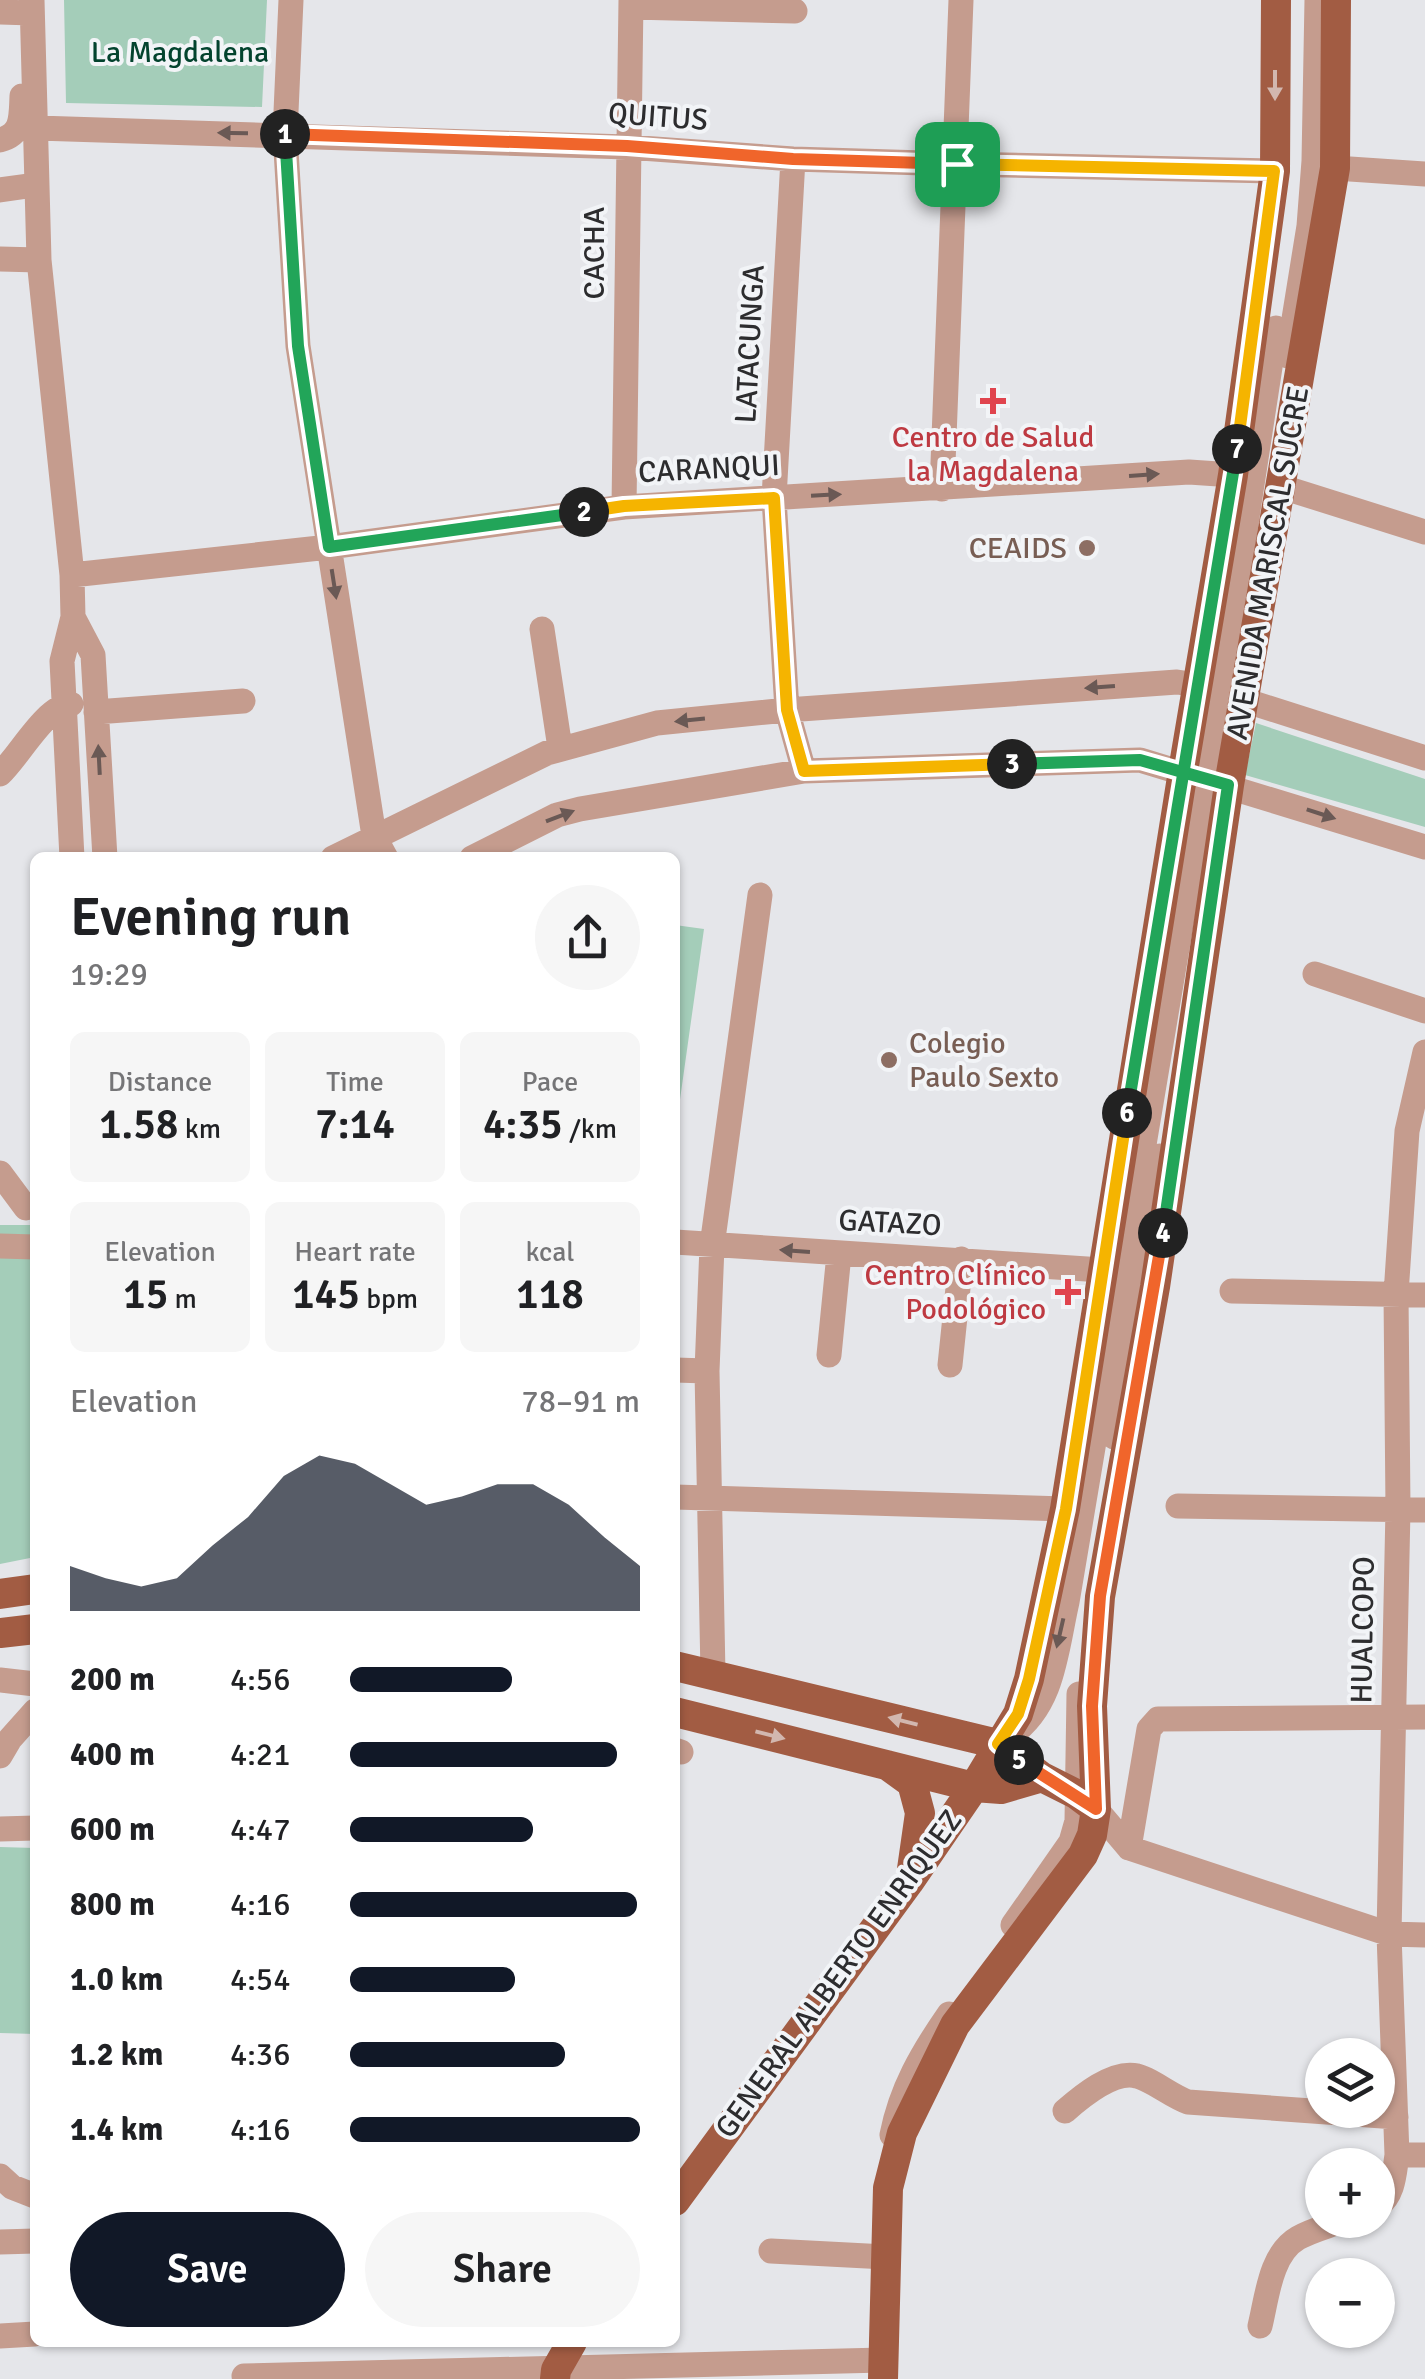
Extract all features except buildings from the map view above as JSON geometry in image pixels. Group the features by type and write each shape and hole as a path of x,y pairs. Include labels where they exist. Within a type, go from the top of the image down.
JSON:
{"main road":[{"name":"AVENIDA MARISCAL SUCRE","path":"878,2370 888,2188 902,2133 955,2025 1083,1855 1092,1835 1086,1801 1100,1596 1155,1288 1209,779 1224,694 1234,474 1274,171 1276,0"},
{"name":"AVENIDA MARISCAL SUCRE","path":"998,1744 1018,1714 1029,1679 1066,1509 1102,1270 1224,694 1282,488 1336,168 1336,0"},
{"path":"0,1594 30,1590"},
{"path":"0,1634 30,1631"},
{"path":"680,1667 998,1744 1042,1778 1086,1801"},
{"path":"680,1713 974,1787 1001,1788 1042,1778"},
{"name":"GENERAL ALBERTO ENRIQUEZ","path":"680,2194 909,1882 974,1787 998,1744"},
{"path":"884,1763 912,1783 920,1813 909,1882"},
{"path":"556,2374 570,2347"}],"street":[{"path":"291,0 285,134 298,346 380,847 560,748 657,723 787,710 1177,682 1425,758"},
{"path":"942,489 961,0"},
{"path":"1224,694 1294,216 1299,148 1300,0"},
{"path":"1224,694 1309,226 1316,0"},
{"path":"631,4 795,11"},
{"name":"CACHA","path":"624,506 631,4"},
{"path":"0,12 32,6 39,260 72,574 73,617 62,661 72,852"},
{"path":"0,140 14,136 20,126 23,85 35,70"},
{"name":"QUITUS","path":"37,128 627,146 793,159 1274,171"},
{"name":"LATACUNGA","path":"793,159 774,498 787,710 804,771"},
{"path":"1336,168 1425,174"},
{"path":"0,190 35,185"},
{"path":"0,259 39,260"},
{"name":"CARANQUI","path":"72,574 329,547 624,506 1189,472 1234,474"},
{"path":"1282,488 1425,532"},
{"path":"73,617 93,655 106,852"},
{"path":"542,629 560,748"},
{"path":"0,774 63,705 243,701"},
{"path":"484,852 580,808 804,771 1140,760 1425,847"},
{"path":"998,1744 1026,1725 1046,1696 1067,1602 1209,779"},
{"path":"713,1674 707,1371 712,1246 760,895"},
{"path":"1315,974 1425,1010"},
{"name":"HUALCOPO","path":"1395,2170 1389,1934 1398,1509 1396,1294 1407,1131 1425,1052"},
{"path":"0,1173 30,1207"},
{"path":"0,1207 30,1208"},
{"name":"GATAZO","path":"680,1243 1102,1270"},
{"path":"0,1246 30,1246"},
{"path":"829,1356 839,1254"},
{"path":"950,1364 961,1259"},
{"path":"1232,1291 1425,1295"},
{"path":"680,1370 707,1371"},
{"path":"680,1498 1066,1509"},
{"path":"1178,1506 1425,1510"},
{"path":"0,1680 30,1683"},
{"path":"0,1756 30,1717"},
{"path":"1128,1848 1149,1729 1158,1719 1425,1717"},
{"path":"1086,1801 1128,1848 1389,1934 1425,1935"},
{"path":"0,1829 30,1828"},
{"path":"1064,2111 1097,2088 1124,2076 1136,2076 1188,2102 1396,2117"},
{"path":"1397,2155 1425,2155"},
{"path":"0,2176 12,2187 30,2194"},
{"path":"1260,2326 1277,2262 1285,2248 1305,2235"},
{"path":"0,2242 30,2240"},
{"path":"771,2251 882,2257"},
{"path":"0,2336 30,2334"},
{"path":"244,2376 878,2370"}],"green space":[{"name":"La Magdalena","path":"64,0 267,0 262,107 66,103"},
{"path":"1256,723 1425,779 1425,827 1245,775"},
{"path":"680,926 704,929 680,1099"},
{"path":"0,1225 30,1225 30,1558 0,1564"},
{"path":"0,1847 30,1848 30,2034 0,2033"}],"place":[{"name":"Centro de Salud la Magdalena","path":"993,401"},
{"name":"CEAIDS","path":"1087,548"},
{"name":"Colegio Paulo Sexto","path":"889,1060"},
{"name":"Centro Clínico Podológico","path":"1068,1292"}],"route":[{"path":"957,164 793,159 627,146 285,134 298,346 329,547 624,506 774,498 787,710 804,771 1140,760 1183,771 1228,785 1155,1288 1100,1596 1092,1706 1096,1809 1076,1794 1042,1778 998,1744 1018,1714 1029,1679 1066,1509 1102,1270 1183,771 1234,474 1274,171 957,164"}]}
